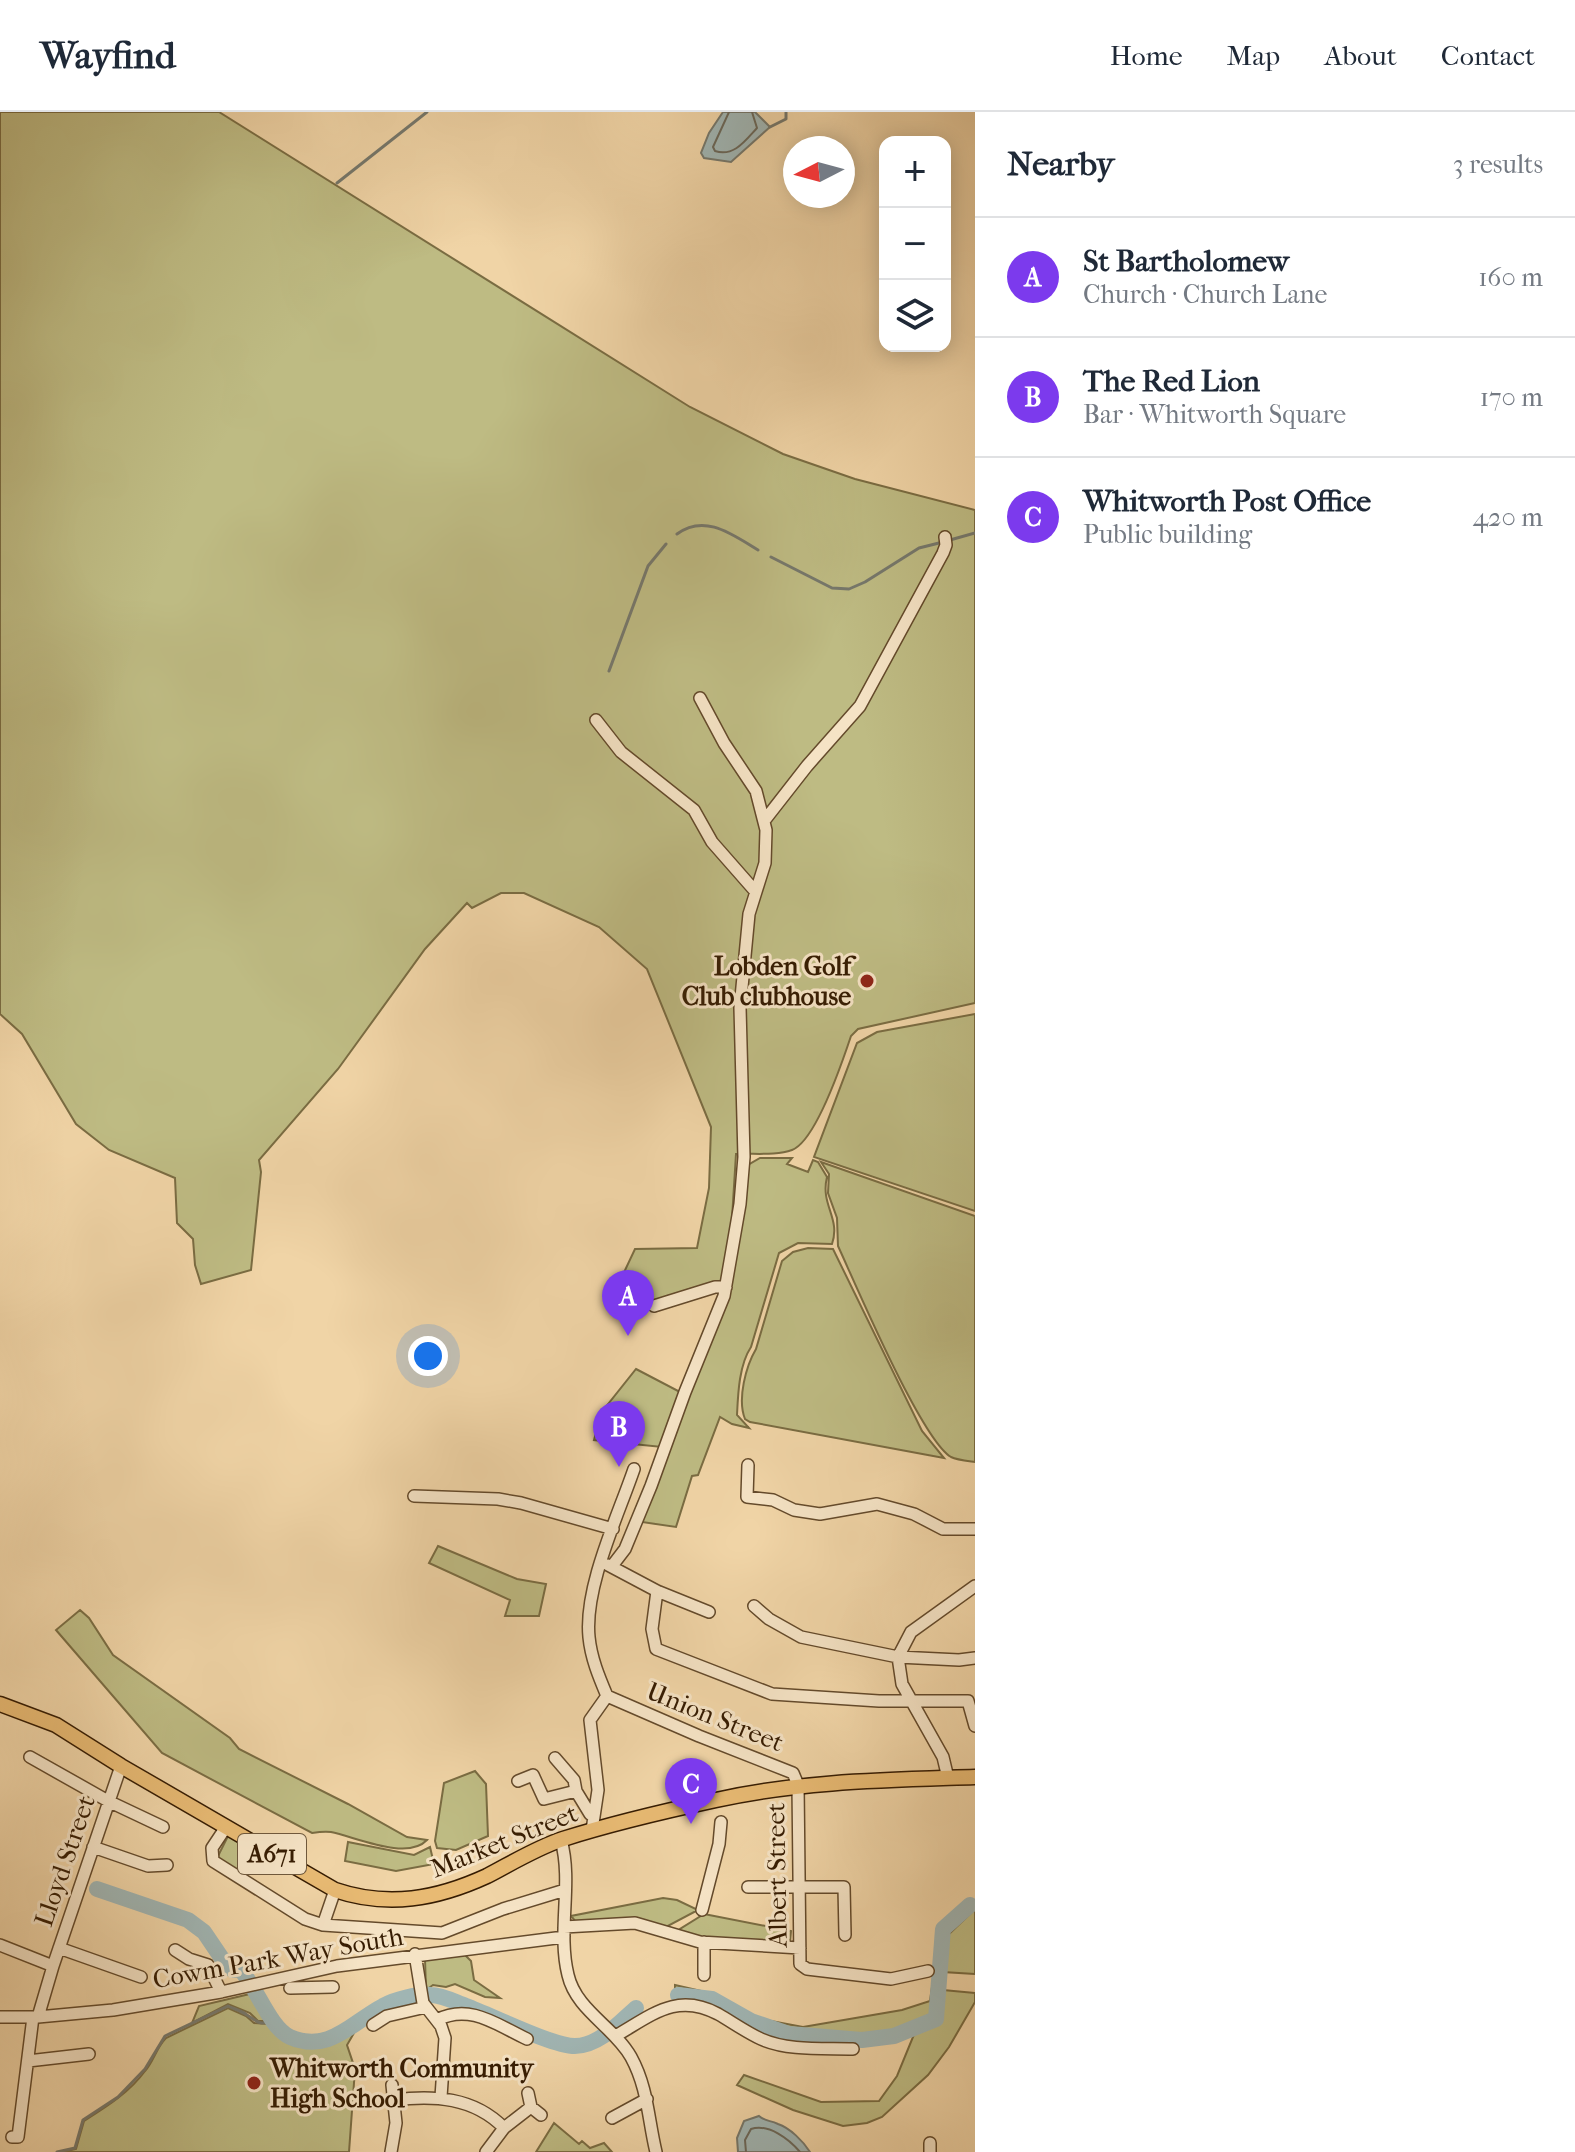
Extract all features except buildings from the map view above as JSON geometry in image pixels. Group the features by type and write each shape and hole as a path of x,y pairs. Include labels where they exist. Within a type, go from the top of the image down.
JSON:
{"main road":[{"name":"Market Street","path":"0,1704 56,1725 335,1890 374,1901 424,1898 465,1885 593,1823 798,1785 975,1777"}],"street":[{"path":"764,821 860,706 943,553 945,537"},
{"path":"606,1565 625,1549 726,1287 740,1207 744,1157 740,1008 749,914 765,863 764,821 756,791 724,743 700,698"},
{"path":"596,720 621,752 694,810 712,842 755,891"},
{"path":"654,1306 715,1287 726,1287"},
{"path":"748,1465 747,1497 773,1500 794,1510 820,1514 877,1504 914,1514 943,1529 975,1529"},
{"path":"593,1823 598,1790 590,1720 607,1696 596,1667 589,1620 606,1565 613,1529 634,1469"},
{"path":"414,1496 498,1499 613,1529"},
{"path":"606,1565 657,1591 709,1612"},
{"path":"948,1778 943,1757 902,1684 898,1657 911,1632 975,1586"},
{"path":"657,1591 652,1629 656,1649 772,1694 879,1701 968,1701 975,1726"},
{"path":"754,1606 769,1619 801,1637 898,1657 975,1658"},
{"name":"Union Street","path":"607,1696 793,1773 798,1785"},
{"path":"30,1757 108,1801 163,1827"},
{"path":"555,1758 574,1780 576,1791 593,1823"},
{"name":"Lloyd Street","path":"12,2137 18,2137 36,2017 121,1766"},
{"path":"518,1781 533,1775 544,1799 576,1791"},
{"name":"Albert Street","path":"798,1785 800,1964 807,1969 891,1979 928,1971"},
{"path":"702,1910 719,1844 721,1822"},
{"path":"226,1827 212,1848 213,1861 305,1919 323,1925 442,1933 503,1909 565,1890"},
{"path":"561,1840 565,1863 564,1932 568,1975 585,2005 615,2034 630,2057 647,2099 656,2152"},
{"path":"93,1847 148,1866 168,1865"},
{"path":"748,1887 844,1887 845,1935"},
{"path":"323,1925 335,1890"},
{"name":"Cowm Park Way South","path":"0,2017 113,2010 221,1992 312,1970 635,1923 704,1942 800,1948"},
{"path":"704,1942 704,1975"},
{"path":"0,1946 53,1966"},
{"path":"59,1948 141,1977"},
{"path":"175,1950 189,1959 208,1965 221,1992"},
{"path":"415,1954 425,2005 437,2020 445,2038 441,2097"},
{"path":"312,1970 313,1987"},
{"path":"290,1988 333,1987"},
{"path":"615,2034 663,2008 683,2003 714,2011 762,2039 792,2047 853,2049"},
{"path":"373,2025 387,2016 425,2005"},
{"path":"437,2020 453,2012 465,2012 527,2039"},
{"path":"28,2061 89,2054"},
{"path":"391,2152 396,2123 392,2085"},
{"path":"486,2152 504,2128 536,2111 528,2093"},
{"path":"394,2100 441,2097 477,2109 504,2128"},
{"path":"612,2118 647,2099"}],"shaded area":[{"path":"0,112 219,112 690,407 783,454 855,479 975,510 975,1003 858,1029 851,1036 819,1116 801,1144 779,1153 736,1154 730,1251 722,1281 654,1303 619,1283 635,1249 697,1248 709,1188 711,1127 647,969 599,927 524,893 501,893 472,908 467,903 425,949 338,1069 259,1160 261,1172 251,1270 201,1284 195,1265 193,1239 177,1223 175,1178 109,1150 76,1124 22,1034 0,1014"},
{"path":"975,1014 975,1211 814,1157 857,1043 877,1032"},
{"path":"760,1158 792,1158 787,1164 808,1172 813,1160 818,1162 827,1177 826,1196 834,1226 832,1244 798,1243 779,1253 740,1380 737,1415 749,1428 720,1417 698,1475 692,1476 676,1527 642,1522 714,1329 748,1165"},
{"path":"821,1162 975,1216 975,1462 951,1457 938,1444 907,1393 838,1246 837,1218 828,1193 829,1174"},
{"path":"808,1248 833,1249 922,1431 944,1458 745,1419 742,1402 744,1383 782,1261 793,1252"},
{"path":"636,1369 682,1393 662,1447 594,1440 601,1413"},
{"path":"438,1546 517,1579 546,1584 539,1616 505,1616 510,1600 429,1563"},
{"path":"80,1610 89,1618 113,1655 230,1738 239,1749 407,1837 427,1840 418,1846 394,1848 331,1832 312,1833 162,1753 56,1630"},
{"path":"475,1771 486,1784 488,1836 456,1850 437,1848 435,1841 444,1783"},
{"path":"229,1834 260,1852 246,1875 217,1858"},
{"path":"348,1842 414,1855 430,1847 434,1864 396,1871 345,1861"},
{"path":"663,1898 677,1900 698,1910 666,1927 625,1918 576,1922 571,1916"},
{"path":"975,1909 975,1974 943,1972 947,1936"},
{"path":"704,1914 791,1931 790,1942 711,1939 679,1932"},
{"path":"464,1954 471,1961 474,1980 500,1998 485,1997 455,1984 446,1987 433,1985 426,1990 425,1959"},
{"path":"675,1985 714,1994 760,2019 803,2027 902,2010 930,2001 932,1987 935,1989 933,2018 894,2032 861,2037 790,2032 754,2020 714,1998 675,1992"},
{"path":"943,1990 975,1993 975,2002 949,2047 928,2075 882,2117 867,2123 843,2126 793,2110 737,2085 744,2075 821,2102 879,2101 897,2076 915,2032 939,2023"},
{"path":"254,1993 267,2021 258,2021 250,2013 228,2004 192,2023 199,2006"},
{"name":"Whitworth Community High School","path":"228,2008 254,2023 270,2024 290,2039 310,2045 331,2042 354,2033 347,2045 355,2069 349,2152 62,2152 76,2149 84,2121 132,2086 166,2038"},
{"path":"554,2123 579,2144 582,2141 590,2148 604,2143 612,2152 536,2152"}],"water":[{"path":"723,112 755,112 770,127 731,162 704,158 701,153 709,133"},
{"path":"759,2116 787,2129 810,2152 738,2152 737,2138 744,2121"}],"waterway":[{"path":"337,183 427,112"},
{"path":"770,127 786,119 786,112"},
{"path":"677,534 698,526 719,528 758,550"},
{"path":"950,540 975,533"},
{"path":"771,557 832,588 849,589 919,548 943,542"},
{"path":"609,671 648,566 666,544"},
{"path":"97,1889 188,1920 204,1932 227,1966 233,1970 240,1969 276,2025 290,2037 304,2041 328,2039 388,2003 419,1995 444,1997 537,2036 575,2046 601,2038 636,2008"},
{"path":"678,1995 712,1999 751,2021 789,2034 862,2040 894,2036 936,2019 943,1929 970,1905"},
{"path":"57,2152 75,2148 83,2120 118,2097 145,2069 165,2036 228,2006 258,2022 272,2021"}],"place":[{"name":"Lobden Golf Club clubhouse","path":"867,981"},
{"name":"St Bartholomew","path":"628,1336"},
{"name":"The Red Lion","path":"619,1467"},
{"name":"Whitworth Post Office","path":"691,1824"},
{"name":"Whitworth Community High School","path":"254,2083"}]}
